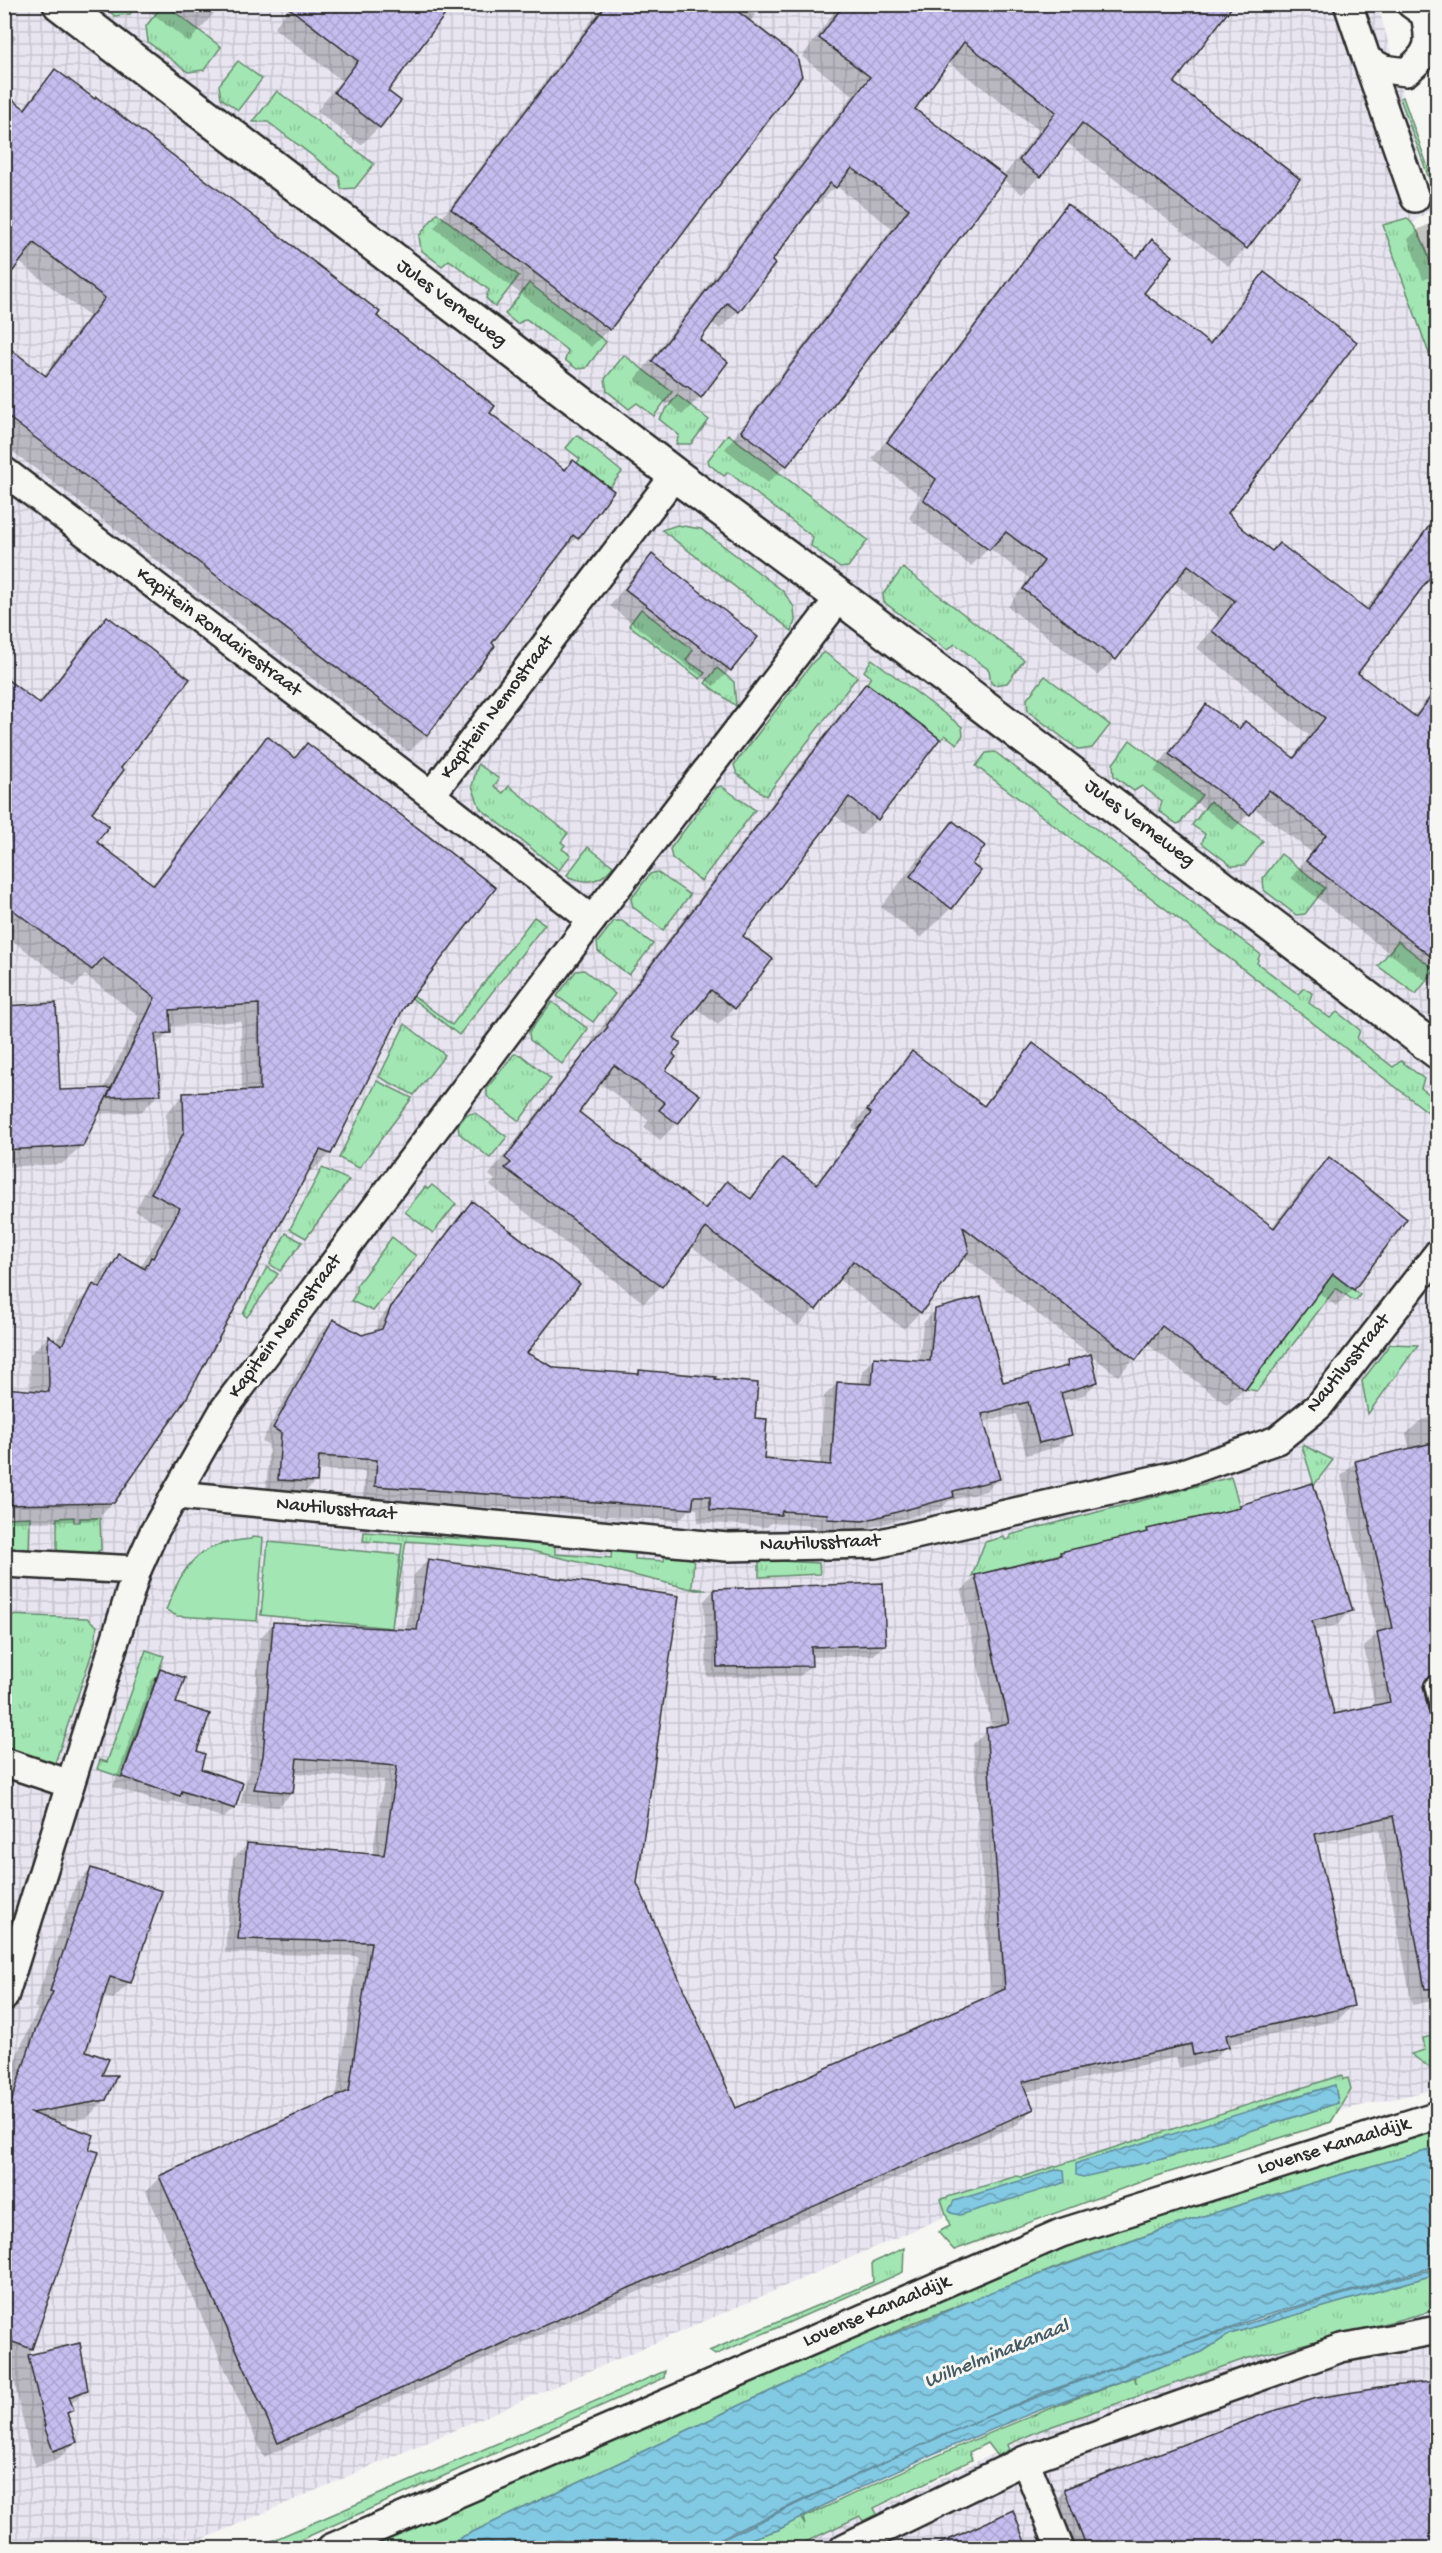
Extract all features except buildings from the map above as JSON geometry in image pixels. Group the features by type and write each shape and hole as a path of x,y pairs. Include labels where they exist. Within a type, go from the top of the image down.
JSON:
{"street":[{"path":"1348,4 1415,198"},
{"path":"1367,60 1384,69 1406,72 1419,61 1431,40 1425,14 1411,4"},
{"name":"Jules Verneweg","path":"58,6 678,471 846,590 1437,1052"},
{"name":"Kapitein Rondairestraat","path":"4,471 431,795"},
{"name":"Kapitein Nemostraat","path":"592,920 431,795 678,471"},
{"name":"Kapitein Nemostraat","path":"4,1997 137,1570 154,1532 225,1408 592,920 846,590"},
{"name":"Nautilusstraat","path":"177,1495 727,1547 876,1544 1180,1474 1277,1440 1319,1406 1437,1253"},
{"path":"4,1563 137,1570"},
{"path":"4,1762 70,1784"},
{"name":"Lovense Kanaaldijk","path":"331,2548 1061,2233 1437,2115"},
{"path":"844,2548 1025,2460 1341,2348 1437,2330"},
{"path":"1025,2460 1060,2548"}],"lane":[{"path":"1437,1684 1432,1685 1437,1711"}],"shaded area":[{"path":"5,5 1378,5 1433,208 1411,224 1438,300 1437,2089 1036,2177 183,2548 5,2548"},
{"path":"1437,2299 1437,2548 794,2548 1202,2355"}],"green space":[{"path":"164,4 221,47 204,70 188,72 148,42 146,26"},
{"path":"101,5 137,5 130,14 115,16"},
{"path":"238,61 262,79 238,110 221,98 219,85"},
{"path":"277,91 374,164 355,188 341,189 339,176 268,122 253,122"},
{"path":"1403,97 1437,193 1437,201 1400,98"},
{"path":"437,213 519,276 495,307 486,298 489,290 449,260 442,266 421,250 419,236"},
{"path":"1407,218 1427,251 1436,292 1437,376 1383,225"},
{"path":"529,283 606,342 586,368 577,369 565,360 568,351 526,319 517,324 505,314"},
{"path":"624,355 672,392 654,416 637,403 629,409 607,391 605,379"},
{"path":"677,395 709,420 691,444 676,444 679,435 659,419"},
{"path":"728,434 868,540 848,567 840,568 811,546 813,537 728,472 724,476 709,464 708,460"},
{"path":"577,435 622,472 610,487 577,463 580,459 566,448"},
{"path":"677,525 701,529 783,591 794,607 795,620 792,631 662,530"},
{"path":"903,568 1024,660 1007,683 994,685 991,683 989,670 955,644 947,650 884,602 883,594"},
{"path":"641,609 693,650 686,660 705,673 700,679 629,625"},
{"path":"824,652 857,677 766,796 737,774 734,765 813,662"},
{"path":"872,659 962,727 963,735 957,744 945,735 941,740 867,683 871,677 864,671"},
{"path":"717,668 734,682 736,706 705,683"},
{"path":"1045,676 1110,725 1092,748 1079,750 1028,711 1027,699"},
{"path":"1130,740 1202,795 1180,823 1177,824 1159,811 1162,801 1142,786 1134,791 1114,776 1113,764"},
{"path":"995,752 1260,954 1257,963 1298,994 1304,988 1312,993 1309,1003 1330,1018 1337,1012 1360,1030 1357,1039 1393,1067 1401,1061 1424,1079 1421,1088 1437,1100 1437,1119 1141,890 976,766 986,753"},
{"path":"478,764 499,779 494,786 503,793 509,786 568,833 561,842 565,845 562,849 571,855 559,870 480,808 472,786"},
{"path":"721,786 755,810 701,881 672,858 670,849 716,788"},
{"path":"1210,801 1263,841 1245,865 1232,866 1202,843 1205,834 1192,825"},
{"path":"588,847 613,866 604,875 593,880 569,877 567,875"},
{"path":"1281,854 1325,888 1305,914 1296,915 1264,890 1263,878"},
{"path":"657,872 690,895 663,930 633,907 631,899 650,874"},
{"path":"534,917 545,924 459,1035 409,996 410,993 452,1025"},
{"path":"614,921 622,921 653,944 629,975 598,951 597,943"},
{"path":"1398,941 1435,970 1416,994 1378,966"},
{"path":"584,970 615,994 593,1022 557,996 576,971"},
{"path":"552,1002 588,1029 562,1064 530,1040 529,1032"},
{"path":"405,1024 445,1055 414,1095 379,1077"},
{"path":"514,1054 521,1055 551,1079 519,1121 487,1096 487,1088"},
{"path":"377,1081 412,1098 359,1168 339,1158"},
{"path":"475,1113 507,1137 490,1158 459,1133 458,1125 467,1114"},
{"path":"322,1168 349,1180 306,1238 290,1229"},
{"path":"432,1185 456,1204 433,1233 405,1212 425,1187 428,1189"},
{"path":"286,1233 302,1242 280,1271 270,1264"},
{"path":"392,1237 416,1256 373,1311 351,1301 357,1292 356,1286"},
{"path":"267,1267 278,1274 247,1317 243,1314"},
{"path":"1333,1274 1360,1295 1353,1300 1336,1288 1257,1391 1246,1389"},
{"path":"1390,1344 1418,1345 1368,1414 1362,1381"},
{"path":"1302,1446 1333,1460 1314,1485"},
{"path":"1231,1477 1240,1508 1148,1529 1150,1532 972,1576 985,1542 1004,1537 1005,1540 1010,1539 1010,1535"},
{"path":"30,1517 29,1553 5,1551 4,1518"},
{"path":"74,1517 74,1522 80,1522 80,1518 100,1518 101,1550 90,1556 57,1555 57,1518"},
{"path":"364,1532 555,1545 555,1554 611,1558 612,1549 635,1551 635,1559 664,1561 665,1553 694,1555 692,1588 707,1590 696,1590 528,1550 406,1541 391,1631 402,1544 363,1541"},
{"path":"252,1537 263,1538 257,1621 177,1616 166,1610 179,1580 195,1558 218,1545"},
{"path":"268,1542 400,1555 392,1628 261,1615"},
{"path":"759,1560 819,1563 820,1574 759,1577"},
{"path":"5,1615 87,1618 97,1626 95,1644 54,1766 5,1752"},
{"path":"146,1650 164,1656 121,1777 97,1769 100,1760 107,1762"},
{"path":"1438,2035 1437,2073 1411,2054 1425,2050 1423,2038"},
{"path":"1342,2075 1343,2079 1348,2078 1351,2089 1331,2122 1154,2177 954,2250 938,2232 950,2226 941,2199 1017,2176 1022,2177","holes":["1335,2085 1338,2103 1162,2159 1259,2107"]},
{"path":"1437,2128 1437,2148 1187,2221 1063,2265 916,2322 439,2548 357,2548 1028,2255"},
{"path":"904,2248 903,2272 715,2355 709,2351 873,2282 872,2263"},
{"path":"1437,2274 1437,2310 1245,2359 1041,2430 1007,2445 1009,2450 997,2456 987,2443 969,2452 972,2460 874,2508 877,2514 863,2521 860,2516 793,2548 778,2546 721,2548 778,2530 800,2517 805,2525 803,2518 884,2479 1007,2426 1133,2377 1137,2384 1134,2376 1202,2352 1230,2334"},
{"path":"665,2371 664,2378 282,2548 255,2548"}],"water":[{"path":"1335,2085 1338,2103 1162,2159 1083,2177 1076,2175 1076,2164 1080,2162"},
{"name":"Wilhelminakanaal","path":"1437,2148 1437,2266 1260,2317 1040,2394 873,2467 700,2548 439,2548 861,2348 991,2292 1187,2221"},
{"path":"1059,2169 1064,2170 1065,2182 1061,2184 960,2215 951,2213 949,2210 954,2201"},
{"path":"1437,2268 1437,2274 1230,2334 1202,2352 1032,2413 933,2454 838,2498 778,2530 721,2548 704,2548 917,2447 1044,2394 1211,2335"}]}
